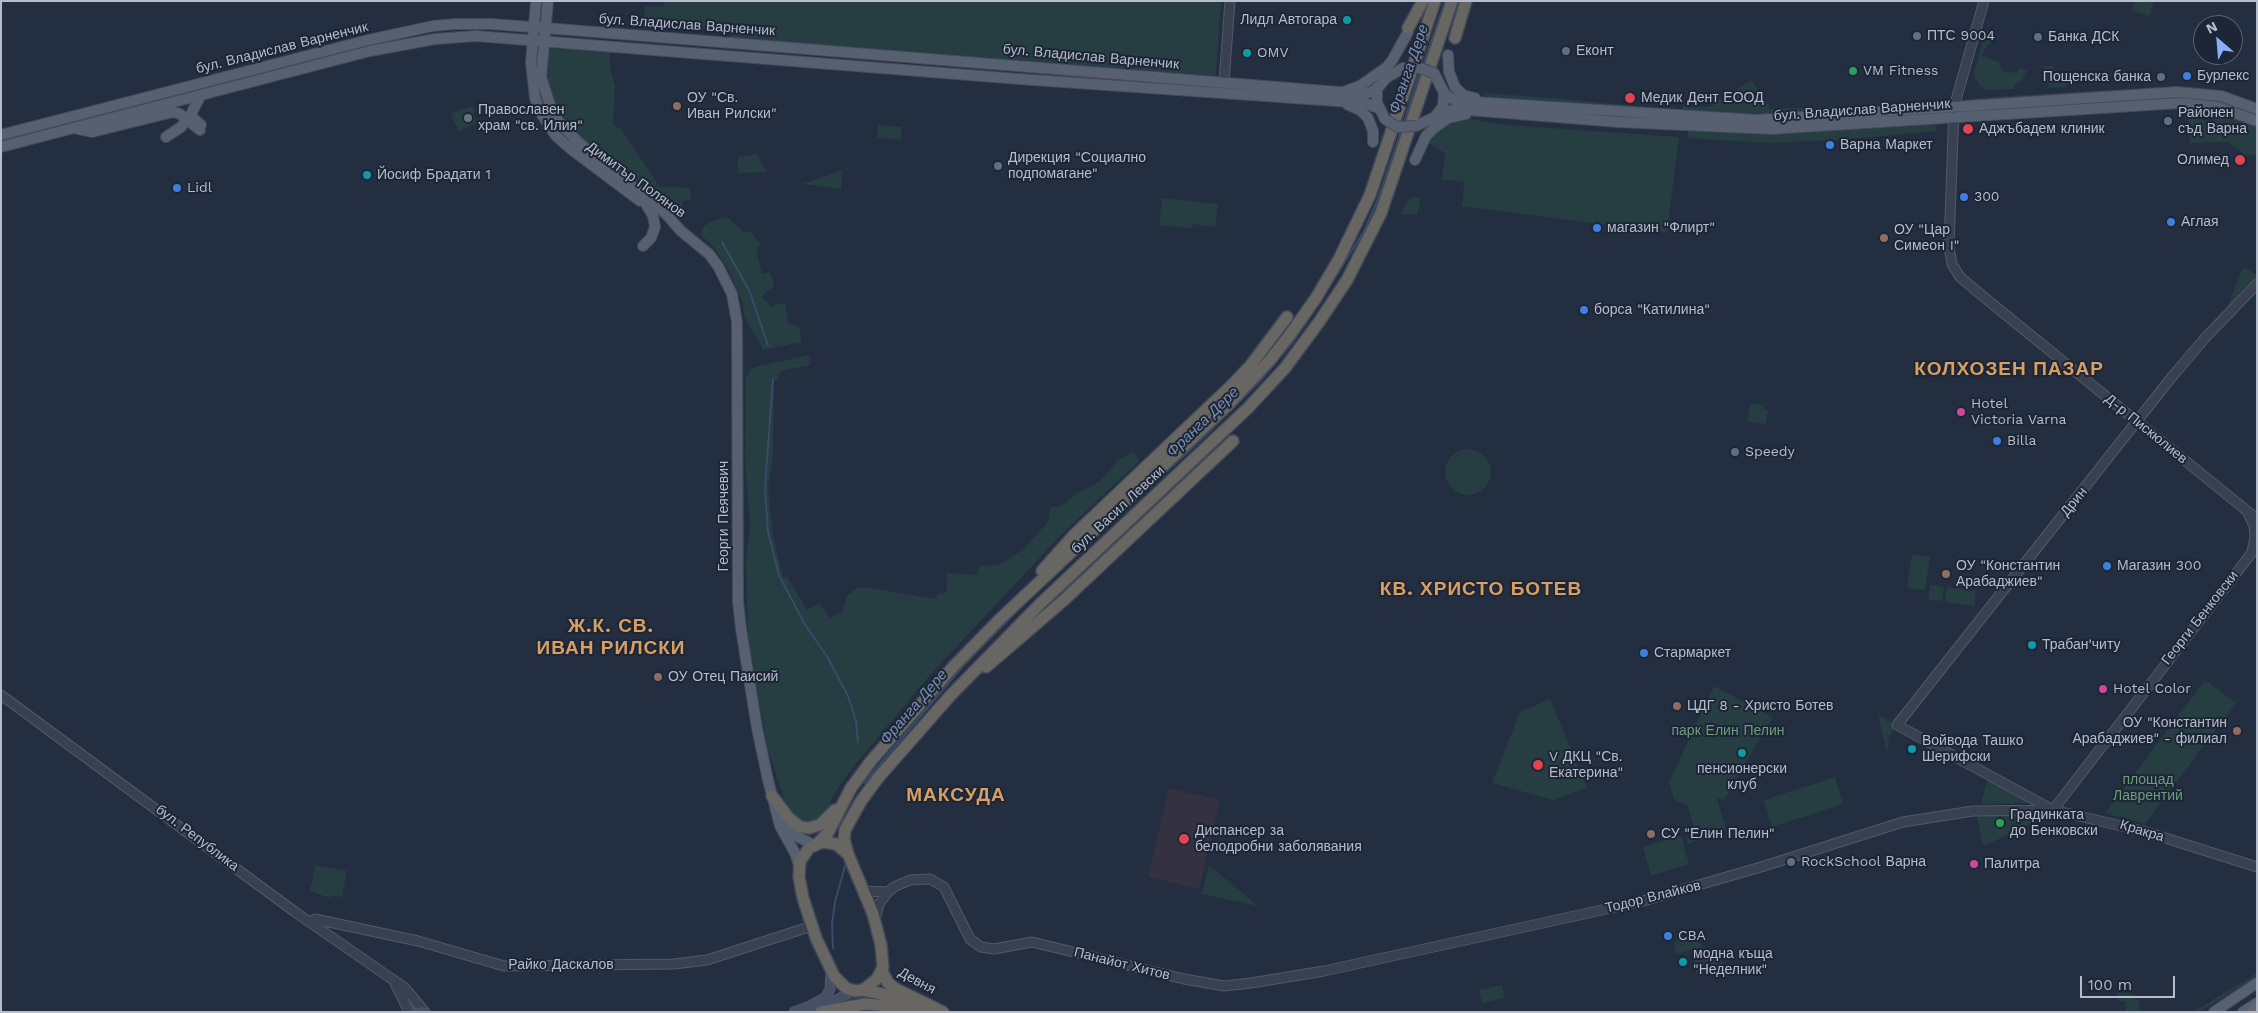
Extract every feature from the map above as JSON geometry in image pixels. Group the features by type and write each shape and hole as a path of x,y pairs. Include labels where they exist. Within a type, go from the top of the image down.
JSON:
{"highway":[{"path":"1408,30 1423,1"},
{"name":"бул. Васил Левски","path":"799,865 802,856 828,832 848,793 883,746 935,686 1000,619 1228,405 1270,360 1308,310 1339,259 1370,196 1435,1"},
{"name":"бул. Васил Левски","path":"882,971 882,951 875,921 865,891 848,854 844,839 845,830 861,801 878,778 950,696 1035,609 1248,408 1285,368 1319,322 1356,264 1381,213 1452,1"},
{"path":"1456,38 1466,1"},
{"path":"1000,619 1074,535 1250,366 1288,317"},
{"path":"950,696 1050,612 1232,441"},
{"path":"772,796 792,821 800,827 809,828 825,822 848,793"},
{"path":"816,844 832,842 848,854"},
{"path":"799,865 801,887 812,926 831,971 840,984 857,990 872,985 882,971"},
{"name":"Девня","path":"882,971 888,983 896,989 944,1012"},
{"name":"Девня","path":"857,990 886,995 922,1012"},
{"path":"822,1012 865,1004 892,1006 914,1012"},
{"path":"2252,1012 2257,1008"}],"main road":[{"name":"Димитър Полянов","path":"536,1 531,63 535,98 550,127 572,150 667,224 681,231"},
{"name":"Димитър Полянов","path":"548,1 541,77 551,108 558,120 577,141 666,214 681,231"},
{"name":"бул. Владислав Варненчик","path":"1,135 401,32 456,24 534,27 1224,82 1338,97 1378,108"},
{"path":"1338,97 1360,86 1387,67 1408,30"},
{"name":"бул. Владислав Варненчик","path":"1,147 403,43 476,36 1338,97 1364,94 1380,85"},
{"path":"1448,55 1449,72 1457,90 1462,95 1495,104"},
{"path":"1403,68 1420,68 1434,74 1444,93 1443,106 1438,114 1430,120 1416,126 1397,127 1385,119 1378,108 1376,94 1386,78 1403,68"},
{"name":"бул. Владислав Варненчик","path":"1438,114 1456,109 1618,122 1771,129 2184,92 2221,96 2257,109"},
{"name":"бул. Владислав Варненчик","path":"1444,93 1456,101 1757,120 2194,103 2227,110 2257,121"},
{"path":"166,137 189,117 201,95"},
{"path":"1338,97 1366,115 1372,128 1373,142"},
{"path":"1415,160 1426,136 1438,125 1459,114 1485,111"},
{"path":"74,128 92,132 173,112 189,117 203,129"},
{"path":"643,246 650,238 655,227 653,216 646,206"},
{"name":"Георги Пеячевич","path":"681,231 709,254 718,266 727,281 736,308 738,322 738,601 744,657 772,796 778,817 799,865"},
{"name":"Георги Пеячевич","path":"778,817 794,835 816,844"},
{"path":"794,1012 826,997 830,989 831,971"},
{"path":"2214,1012 2257,983"},
{"path":"816,1012 857,990"},
{"path":"2243,1012 2257,1003"},
{"path":"415,1012 424,1012"}],"street":[{"path":"1224,82 1230,1"},
{"name":"Д-р Пискюлиев","path":"1984,1 1954,112 1949,255 1955,271 1985,298 2257,519"},
{"name":"Дрин","path":"1897,724 2205,338 2257,284"},
{"path":"2247,512 2254,526 2255,549"},
{"name":"Георги Бенковски","path":"2053,810 2255,549"},
{"name":"бул. Република","path":"1,695 408,991 424,1012"},
{"name":"Кракра","path":"1897,724 2053,810 2142,831 2257,867"},
{"name":"Тодор Влайков","path":"1251,984 1324,971 1648,900 1754,870 1903,822 1973,811 2053,810"},
{"name":"Панайот Хитов","path":"888,892 902,882 918,878 938,882 949,893 970,939 981,947 994,949 1032,942 1184,979 1224,986 1251,984"},
{"path":"865,891 888,892"},
{"path":"875,921 880,904 888,892"},
{"name":"Райко Даскалов","path":"311,922 315,919 418,941 504,966 674,964 707,960 812,926"},
{"name":"бул. Република","path":"393,980 409,1012"}],"shaded area":[{"name":"Диспансер за белодробни заболявания","path":"1169,788 1220,800 1199,889 1148,877"}],"green space":[{"path":"664,1 1221,1 1216,76 730,40 731,35 722,30 643,24 645,6 663,7"},
{"path":"2135,1 2154,1 2149,16 2132,11"},
{"path":"1990,30 1996,39 1986,47 1982,56 1999,62 2002,70 2006,73 2016,72 2019,68 2027,70 2022,80 2014,86 2014,89 1988,90 1981,87 1975,78 1974,72 1986,31"},
{"path":"556,48 610,51 610,67 615,87 613,125 622,130 659,186 690,188 691,200 682,201 683,206 666,214 565,129 544,90 543,50"},
{"path":"2054,65 2055,83 2066,82 2067,87 2049,88 2043,67"},
{"path":"1752,80 1771,109 1864,105 1865,110 1715,116 1682,114 1683,106 1709,107"},
{"path":"2179,88 1976,104 1975,98 2092,91"},
{"path":"1481,93 1636,106 1625,111 1494,100"},
{"path":"473,106 476,124 458,131 451,113"},
{"path":"2218,107 2257,121 2257,155 2242,156 2241,151 2228,142 2190,143 2188,118 2214,121"},
{"path":"1468,119 1506,125 1679,137 1667,233 1462,206 1464,182 1441,179 1446,154 1428,142 1433,135 1447,125 1458,120"},
{"path":"1936,122 1936,131 1837,140 1769,143 1688,138 1688,128"},
{"path":"878,125 902,127 901,140 877,138"},
{"path":"757,154 767,172 737,173 738,157"},
{"path":"842,170 841,189 803,184"},
{"path":"1413,197 1421,198 1417,215 1401,214 1407,201"},
{"path":"1162,198 1218,204 1215,227 1193,224 1192,228 1159,225"},
{"path":"727,217 744,232 751,231 761,245 756,249 762,274 769,272 774,281 773,288 768,290 762,297 771,307 776,304 785,304 788,323 796,325 800,330 802,342 763,350 744,316 742,301 728,269 713,246 701,233 704,226 712,221"},
{"path":"2243,267 2257,275 2257,280 2225,313"},
{"path":"809,355 810,365 784,370 780,373 778,380 774,380 773,456 768,487 773,536 783,577 787,577 807,610 819,603 830,618 843,611 847,595 857,588 865,587 935,599 938,594 946,593 947,573 978,575 979,566 997,565 1007,560 1022,550 1048,522 1050,507 1060,507 1079,492 1094,485 1103,478 1118,460 1130,453 1134,452 1139,461 1060,536 931,674 859,760 837,789 824,815 819,819 805,822 798,821 786,805 767,746 748,642 746,562 750,525 745,458 746,377 751,369 755,367"},
{"path":"1750,404 1764,405 1764,409 1768,410 1766,424 1748,422"},
{"path":"1468,449 1481,453 1487,459 1491,472 1487,485 1481,491 1468,495 1455,491 1449,485 1445,472 1449,459 1455,453"},
{"path":"1912,554 1930,557 1925,590 1907,588"},
{"path":"1930,585 1944,587 1942,601 1928,600"},
{"path":"1947,587 1976,591 1974,606 1945,602"},
{"name":"площад Лаврентий","path":"2205,680 2236,703 2145,824 2105,813"},
{"name":"парк Елин Пелин","path":"1714,686 1773,717 1724,800 1717,798 1726,829 1688,844 1687,841 1694,827 1687,805 1674,800 1669,782"},
{"path":"1550,699 1587,788 1553,800 1492,783 1520,712"},
{"path":"1878,715 1896,725 1889,738 1887,752"},
{"path":"1835,777 1843,804 1772,827 1764,800"},
{"path":"1987,780 2029,803 1981,804"},
{"path":"2037,815 2039,820 1984,846 1977,816"},
{"path":"1681,836 1689,864 1651,876 1643,847"},
{"path":"315,865 347,871 342,897 331,896 330,898 310,891"},
{"path":"1209,865 1258,906 1202,894"},
{"path":"1689,934 1724,963 1697,975 1691,950 1676,954 1675,941"},
{"path":"2257,973 2257,976 2210,1006 2199,1012 2193,1012"},
{"path":"1502,985 1505,998 1482,1003 1479,990"},
{"path":"2117,993 2133,994 2139,1001 2140,1012 2126,1012 2125,1001 2119,1001 2117,998"}],"waterway":[{"name":"Франга Дере","path":"1423,65 1445,1"},
{"name":"Франга Дере","path":"1404,122 1420,72"},
{"name":"Франга Дере","path":"1321,300 1364,231 1378,199 1401,131"},
{"path":"722,242 749,290 768,345"},
{"name":"Франга Дере","path":"1142,494 1204,437 1260,381 1293,342 1316,308"},
{"path":"773,379 765,488 768,532 779,575 804,623 828,658 848,696 856,721 858,742"},
{"name":"Франга Дере","path":"864,783 963,666 1018,610"},
{"name":"Франга Дере","path":"833,948 832,924 835,902 845,866"}],"place":[{"name":"Лидл Автогара","path":"1347,20"},
{"name":"ПТС 9004","path":"1917,36"},
{"name":"Банка ДСК","path":"2038,37"},
{"name":"Еконт","path":"1566,51"},
{"name":"OMV","path":"1247,53"},
{"name":"VM Fitness","path":"1853,71"},
{"name":"Бурлекс","path":"2187,76"},
{"name":"Пощенска банка","path":"2161,77"},
{"name":"Медик Дент ЕООД","path":"1630,98"},
{"name":"ОУ \"Св. Иван Рилски\"","path":"677,106"},
{"name":"Православен храм \"св. Илия\"","path":"468,118"},
{"name":"Районен съд Варна","path":"2168,121"},
{"name":"Аджъбадем клиник","path":"1968,129"},
{"name":"Варна Маркет","path":"1830,145"},
{"name":"Олимед","path":"2240,160"},
{"name":"Дирекция \"Социално подпомагане\"","path":"998,166"},
{"name":"Йосиф Брадати 1","path":"367,175"},
{"name":"Lidl","path":"177,188"},
{"name":"300","path":"1964,197"},
{"name":"Аглая","path":"2171,222"},
{"name":"магазин \"Флирт\"","path":"1597,228"},
{"name":"ОУ \"Цар Симеон I\"","path":"1884,238"},
{"name":"борса \"Катилина\"","path":"1584,310"},
{"name":"Hotel Victoria Varna","path":"1961,412"},
{"name":"Billa","path":"1997,441"},
{"name":"Speedy","path":"1735,452"},
{"name":"Магазин 300","path":"2107,566"},
{"name":"ОУ \"Константин Арабаджиев\"","path":"1946,574"},
{"name":"Трабан'читу","path":"2032,645"},
{"name":"Стармаркет","path":"1644,653"},
{"name":"ОУ Отец Паисий","path":"658,677"},
{"name":"Hotel Color","path":"2103,689"},
{"name":"ЦДГ 8 - Христо Ботев","path":"1677,706"},
{"name":"ОУ \"Константин Арабаджиев\" - филиал","path":"2237,731"},
{"name":"Войвода Ташко Шерифски","path":"1912,749"},
{"name":"пенсионерски клуб","path":"1742,753"},
{"name":"V ДКЦ \"Св. Екатерина\"","path":"1538,765"},
{"name":"Градинката до Бенковски","path":"2000,823"},
{"name":"СУ \"Елин Пелин\"","path":"1651,834"},
{"name":"Диспансер за белодробни заболявания","path":"1184,839"},
{"name":"RockSchool Варна","path":"1791,862"},
{"name":"Палитра","path":"1974,864"},
{"name":"CBA","path":"1668,936"},
{"name":"модна къща \"Неделник\"","path":"1683,962"}],"district":[{"name":"КОЛХОЗЕН ПАЗАР","path":"2009,369"},
{"name":"КВ. ХРИСТО БОТЕВ","path":"1481,589"},
{"name":"Ж.К. СВ. ИВАН РИЛСКИ","path":"611,637"},
{"name":"МАКСУДА","path":"956,795"}]}
